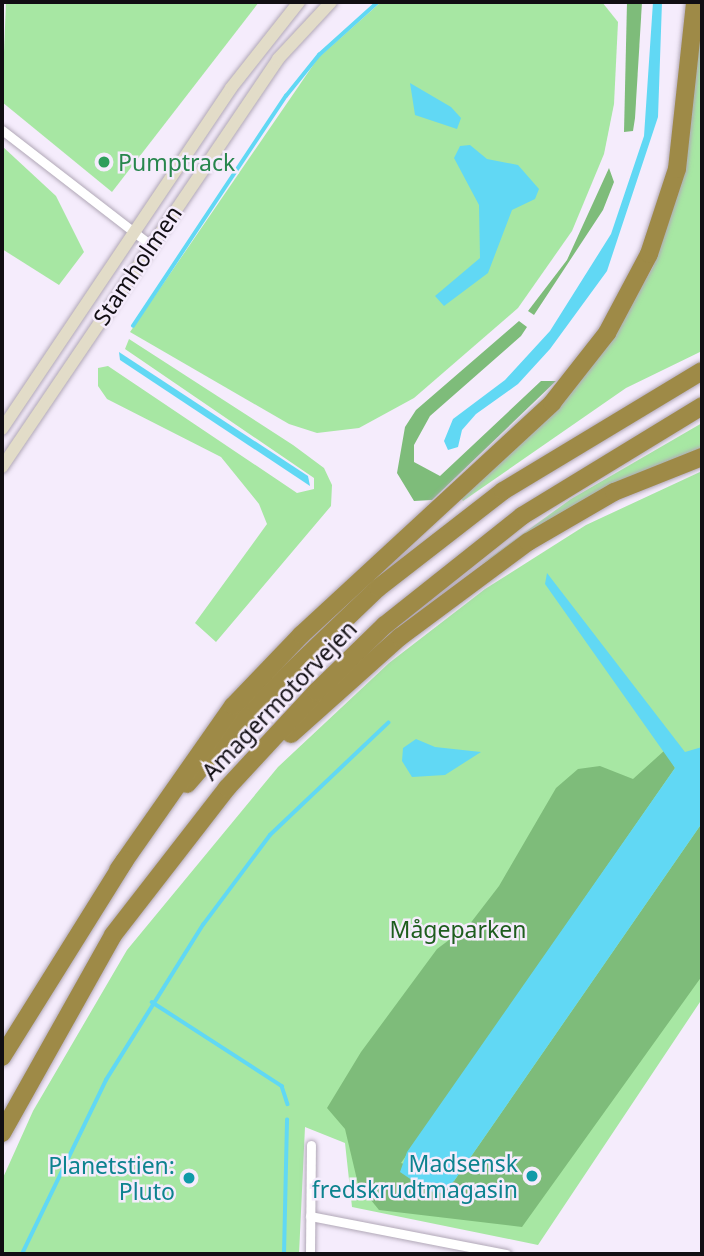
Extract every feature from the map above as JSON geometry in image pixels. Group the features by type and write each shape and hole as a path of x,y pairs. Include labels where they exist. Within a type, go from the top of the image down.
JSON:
{"highway":[{"path":"118,870 233,706 301,635 552,403 607,333 649,254 677,169 695,2"},
{"name":"Amagermotorvejen","path":"2,1058 118,870 256,705 378,588 503,491 702,371"},
{"name":"Amagermotorvejen","path":"2,1133 81,985 189,835 267,743 385,625 522,516 702,406"},
{"path":"189,835 294,730 473,580 614,492 702,457"}],"street":[{"name":"Stamholmen","path":"2,429 263,42 299,2"},
{"name":"Stamholmen","path":"2,467 278,59 331,2"},
{"path":"2,130 151,245"},
{"path":"310,1254 311,1145"},
{"path":"310,1216 506,1254"}],"green space":[{"path":"6,2 259,2 112,192 2,102"},
{"path":"381,2 602,2 618,22 614,104 604,154 572,231 518,308 414,398 359,428 317,433 289,424 130,332 318,58"},
{"path":"627,2 642,2 635,118 633,131 624,132"},
{"path":"702,2 702,351 626,388 463,501 460,497 606,348 653,267 684,174"},
{"path":"2,146 56,196 84,252 59,285 2,249"},
{"path":"609,168 614,182 603,210 534,315 528,311 567,260"},
{"path":"519,321 527,327 521,336 430,416 414,445 414,462 440,476 541,381 556,381 432,500 414,501 397,473 405,427 416,410"},
{"path":"129,339 293,445 324,468 332,485 331,506 216,642 195,623 267,524 259,504 221,457 107,399 98,386 98,368 108,366 297,493 314,489 314,478 125,349"},
{"path":"702,423 702,451 624,481 481,564 571,499"},
{"name":"Mågeparken","path":"702,471 702,999 538,1245 352,1207 345,1143 305,1127 299,1254 2,1254 2,1180 33,1111 127,950 278,767 389,663 485,589 586,525"},
{"path":"665,750 675,768 401,1163 454,1181 702,823 702,976 522,1227 379,1210 358,1184 345,1129 327,1108 361,1052 437,949 469,925 499,886 556,788 578,769 600,766 633,779"}],"water":[{"path":"653,2 662,2 658,117 607,271 550,349 518,384 476,414 462,430 458,447 448,450 444,441 453,419 505,380 550,331 611,234 644,136"},
{"path":"410,83 451,107 461,118 457,129 415,115"},
{"path":"470,145 487,159 518,165 539,189 535,199 512,210 488,273 444,306 435,296 480,258 479,205 454,158 460,146"},
{"path":"119,352 308,476 310,486 120,360"},
{"path":"547,573 685,752 702,747 702,823 454,1181 442,1193 428,1191 400,1172 407,1152 675,768 545,584"},
{"path":"416,739 435,747 481,752 445,775 412,777 402,761 403,748"}],"waterway":[{"path":"133,326 286,96 319,55 378,2"},
{"path":"22,1254 106,1080 203,925 270,835 388,723"},
{"path":"152,1002 282,1086 288,1104"},
{"path":"284,1254 287,1120"}],"place":[{"name":"Pumptrack","path":"104,162"},
{"name":"Madsensk fredskrudtmagasin","path":"532,1176"},
{"name":"Planetstien: Pluto","path":"189,1178"}]}
